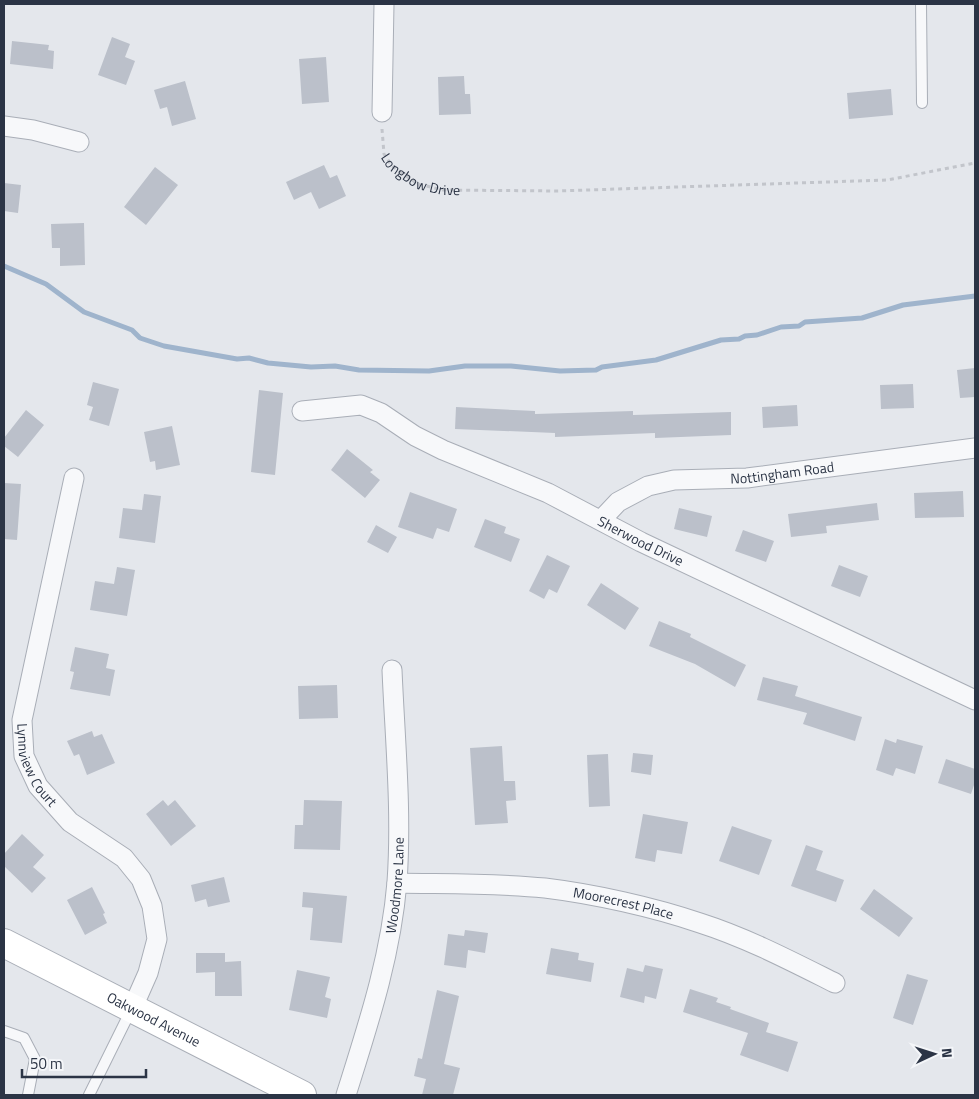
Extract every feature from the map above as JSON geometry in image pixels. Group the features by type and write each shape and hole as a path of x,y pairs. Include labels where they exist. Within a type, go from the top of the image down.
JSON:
{"street":[{"path":"382,112 384,4"},
{"path":"4,126 33,130 79,142"},
{"name":"Sherwood Drive","path":"302,411 360,405 381,413 415,436 443,450 548,493 650,546 975,700"},
{"name":"Nottingham Road","path":"601,520 618,502 648,486 674,480 747,478 975,448"},
{"name":"Lynnview Court","path":"74,478 22,720 24,756 38,786 70,822 124,858 140,879 152,906 157,939 148,973 133,1007"},
{"name":"Woodmore Lane","path":"346,1095 372,1014 388,952 397,883 392,670"},
{"name":"Moorecrest Place","path":"397,883 546,888 649,908 701,923 764,948 835,983"},
{"name":"Oakwood Avenue","path":"4,943 133,1007 302,1095"}],"lane":[{"path":"921,4 922,103"},
{"path":"89,1095 133,1007"},
{"path":"4,1031 24,1038 34,1059 29,1090"}],"path":[{"name":"Longbow Drive","path":"382,112 384,154 404,176 430,188 558,192 612,188 887,180 975,163"}],"building":[{"path":"112,37 130,44 125,57 135,61 126,85 98,75"},
{"path":"12,41 49,45 48,50 54,51 53,69 10,64"},
{"path":"326,57 329,102 302,104 299,59"},
{"path":"464,76 465,94 470,94 471,114 439,115 438,77"},
{"path":"185,81 196,119 172,126 167,107 160,109 154,90"},
{"path":"891,89 893,115 849,119 847,93"},
{"path":"324,165 330,178 337,175 346,196 319,209 311,192 294,200 286,182"},
{"path":"155,167 178,185 146,225 124,207"},
{"path":"4,183 21,185 18,213 4,211"},
{"path":"84,223 85,265 60,266 60,248 52,248 51,224"},
{"path":"975,368 975,397 960,398 957,370"},
{"path":"93,382 119,389 109,426 89,420 93,407 87,405"},
{"path":"913,384 914,408 881,409 880,385"},
{"path":"259,390 283,393 275,475 251,472"},
{"path":"797,405 798,426 763,428 762,407"},
{"path":"456,407 535,411 535,414 633,411 633,415 731,412 731,435 655,438 655,433 555,437 555,433 455,429"},
{"path":"26,410 44,425 18,457 4,446 4,438"},
{"path":"172,426 180,465 156,470 155,461 150,462 144,432"},
{"path":"347,449 373,470 370,472 380,480 365,498 331,470"},
{"path":"4,483 21,484 17,540 4,539"},
{"path":"963,491 964,517 915,518 914,493"},
{"path":"410,492 457,509 449,532 437,528 433,539 398,527"},
{"path":"144,494 161,496 155,543 119,538 123,508 142,510"},
{"path":"877,503 879,520 826,526 827,533 791,537 788,514"},
{"path":"679,508 712,516 707,537 674,529"},
{"path":"485,519 506,527 504,533 520,539 511,562 474,547"},
{"path":"376,525 397,537 388,553 367,542"},
{"path":"743,530 774,541 766,562 735,551"},
{"path":"547,555 570,566 557,593 549,589 544,599 529,591"},
{"path":"839,565 868,576 860,597 831,586"},
{"path":"117,567 135,570 127,616 90,610 95,581 114,584"},
{"path":"601,583 639,608 625,630 587,605"},
{"path":"659,621 691,634 690,637 746,665 735,687 695,664 649,646"},
{"path":"75,647 109,654 106,668 115,670 110,696 70,689 74,672 70,671"},
{"path":"763,677 798,686 795,696 862,717 855,741 803,724 807,713 757,700"},
{"path":"337,685 338,718 299,719 298,686"},
{"path":"92,731 94,737 102,734 115,763 87,775 79,754 74,756 67,741"},
{"path":"885,739 896,743 897,739 923,746 915,774 896,768 893,776 876,770"},
{"path":"502,746 504,781 515,781 516,800 506,801 508,823 475,825 470,748"},
{"path":"633,753 653,755 651,775 631,772"},
{"path":"608,754 610,806 589,807 587,755"},
{"path":"946,759 975,769 975,782 971,794 938,783"},
{"path":"163,800 168,806 175,800 196,826 171,846 146,814"},
{"path":"304,800 342,801 340,850 294,849 295,825 303,825"},
{"path":"643,814 688,822 682,854 657,850 655,862 635,858"},
{"path":"732,826 772,840 759,875 719,861"},
{"path":"22,834 44,855 33,867 46,878 32,893 4,866 4,854"},
{"path":"806,845 823,851 816,870 844,880 836,902 791,886"},
{"path":"224,877 230,902 208,907 206,899 195,902 191,885"},
{"path":"92,887 105,913 103,914 107,923 85,935 67,900"},
{"path":"874,889 913,918 899,937 860,909"},
{"path":"303,892 347,896 342,943 310,940 313,908 302,907"},
{"path":"465,930 488,933 485,953 468,950 466,968 444,965 448,934 464,936"},
{"path":"551,948 579,953 578,960 594,963 591,982 546,974"},
{"path":"196,953 225,953 225,962 241,961 242,996 215,996 215,972 196,973"},
{"path":"645,965 663,969 656,999 645,996 644,1003 620,997 627,968 643,972"},
{"path":"297,970 330,977 325,997 331,999 327,1018 289,1010"},
{"path":"907,974 928,980 913,1025 893,1018"},
{"path":"690,989 718,998 716,1002 731,1007 730,1009 769,1023 766,1032 798,1042 788,1072 740,1055 748,1033 683,1012"},
{"path":"437,990 459,996 444,1064 460,1068 453,1095 422,1095 426,1079 414,1076 418,1058 422,1059"}],"waterway":[{"path":"4,266 46,284 84,312 132,330 140,338 164,346 237,359 249,358 268,363 311,367 335,366 359,370 429,371 465,366 511,366 560,371 596,370 602,367 656,360 721,340 739,339 781,327 799,326 805,322 862,318 903,305 975,296"}]}
